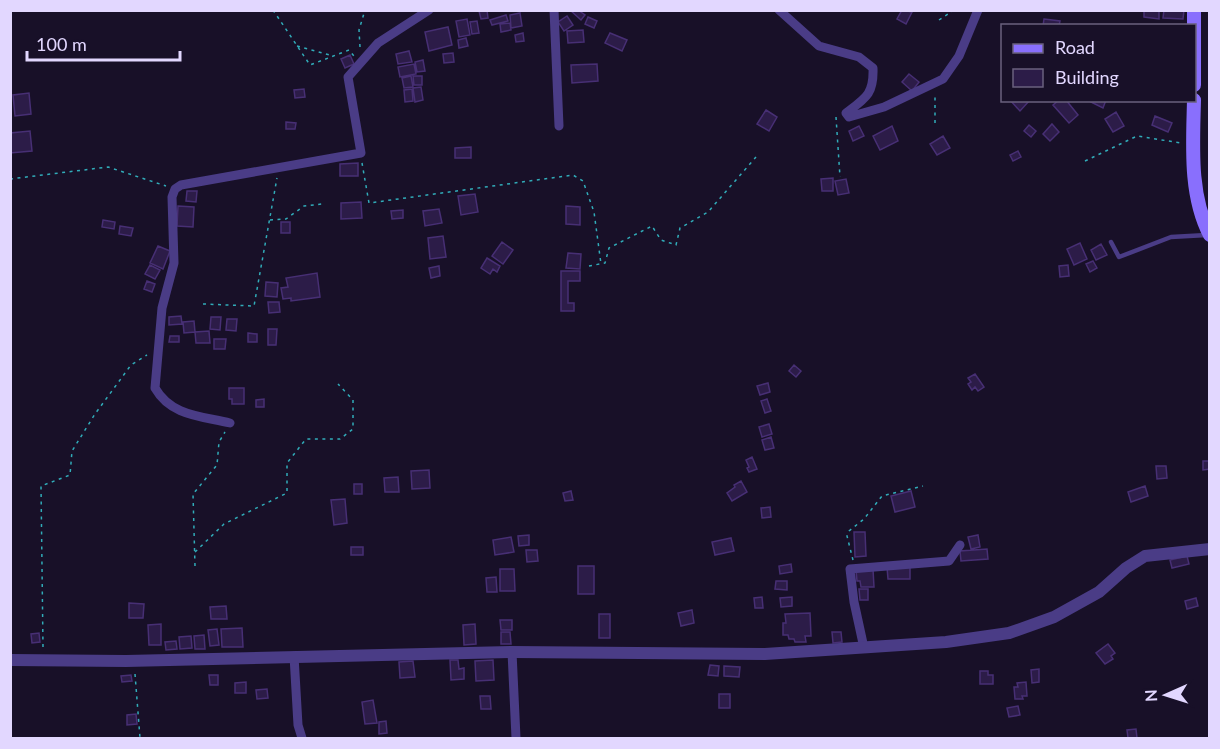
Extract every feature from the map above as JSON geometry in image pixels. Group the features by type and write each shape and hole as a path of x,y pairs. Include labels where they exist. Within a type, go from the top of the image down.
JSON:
{"main road":[{"path":"1194,102 1193,145 1196,187 1209,235"}],"street":[{"path":"231,423 175,409 161,399 155,388 162,308 174,263 172,197 175,189 181,185 361,153 348,77 378,43 429,10"},
{"path":"554,10 559,126"},
{"path":"779,10 819,46 859,57 873,68 873,84 865,98 846,113 849,117 884,107 943,79 959,56 978,10"},
{"path":"864,648 854,602 850,569 949,561 960,545"},
{"path":"10,660 134,661 512,651 765,654 946,642 1009,633 1054,617 1099,592 1126,568 1145,556 1209,549"},
{"path":"512,651 516,738"},
{"path":"294,656 298,725 302,738"}],"lane":[{"path":"1111,242 1119,257 1171,237 1209,235"}],"path":[{"path":"273,10 310,65 349,50 360,63"},
{"path":"360,63 359,30 365,10"},
{"path":"939,20 954,10"},
{"path":"297,46 334,56"},
{"path":"935,123 936,83"},
{"path":"840,177 836,114 846,113"},
{"path":"1085,160 1137,136 1193,145"},
{"path":"361,153 369,203 573,175 583,181 594,212 601,264"},
{"path":"589,266 605,263 609,248 652,226 661,240 676,245 680,228 708,212 756,157"},
{"path":"10,179 108,166 175,189"},
{"path":"203,304 254,306 278,168"},
{"path":"269,220 286,219 304,206 322,204"},
{"path":"43,660 41,486 70,475 72,451 95,414 131,365 158,349"},
{"path":"195,552 224,524 287,493 287,463 306,440 340,439 353,429 353,400 338,384"},
{"path":"195,566 193,494 217,465 219,441 231,423"},
{"path":"850,569 853,561 847,537 849,531 864,519 882,496 923,486"},
{"path":"134,661 140,738"}],"building":[{"path":"487,10 488,18 481,19 479,11"},
{"path":"570,10 578,10 585,15 581,20"},
{"path":"902,10 912,12 906,24 897,19"},
{"path":"1144,10 1159,10 1159,19 1144,17"},
{"path":"1164,10 1184,10 1183,19 1163,18"},
{"path":"520,13 522,26 511,28 510,15"},
{"path":"506,15 508,21 492,25 490,20"},
{"path":"567,16 573,25 564,31 558,22"},
{"path":"588,17 597,21 594,28 585,24"},
{"path":"467,19 470,35 459,37 456,21"},
{"path":"1044,19 1060,21 1059,24 1043,24"},
{"path":"477,21 479,33 472,34 470,22"},
{"path":"510,23 511,30 501,32 500,24"},
{"path":"448,27 452,45 429,51 425,32"},
{"path":"583,30 584,42 568,43 567,31"},
{"path":"523,33 524,41 516,42 515,35"},
{"path":"610,33 627,40 622,51 605,43"},
{"path":"466,38 468,46 459,48 458,40"},
{"path":"409,51 412,62 398,64 396,54"},
{"path":"453,53 454,62 444,63 443,54"},
{"path":"350,55 354,64 345,68 341,59"},
{"path":"423,60 425,71 417,72 415,62"},
{"path":"414,64 416,74 400,77 398,67"},
{"path":"597,64 598,81 572,83 571,65"},
{"path":"909,74 919,82 912,91 902,82"},
{"path":"411,76 413,87 404,88 402,78"},
{"path":"413,76 422,76 422,85 414,85"},
{"path":"421,87 423,100 415,102 413,88"},
{"path":"304,89 305,97 295,98 294,90"},
{"path":"412,89 413,101 405,102 404,90"},
{"path":"29,93 31,114 15,116 13,95"},
{"path":"1012,102 1028,102 1020,111"},
{"path":"1057,102 1068,102 1078,115 1069,123 1053,105"},
{"path":"1091,102 1105,102 1103,108"},
{"path":"766,110 777,117 769,131 757,124"},
{"path":"1116,112 1124,126 1113,132 1105,119"},
{"path":"1155,116 1172,123 1168,132 1152,125"},
{"path":"286,122 296,123 295,129 286,129"},
{"path":"1052,124 1059,132 1050,141 1043,134"},
{"path":"1029,125 1036,131 1031,137 1024,131"},
{"path":"859,126 864,136 853,141 849,131"},
{"path":"892,126 898,141 880,150 873,136"},
{"path":"30,131 32,151 10,153 10,133"},
{"path":"943,136 950,148 937,155 930,144"},
{"path":"471,147 471,158 455,158 455,148"},
{"path":"1018,151 1021,157 1013,161 1010,155"},
{"path":"358,163 358,176 340,176 340,164"},
{"path":"833,178 833,191 822,191 821,179"},
{"path":"846,179 849,193 838,195 835,181"},
{"path":"187,191 197,191 196,202 186,201"},
{"path":"475,194 478,212 461,215 458,196"},
{"path":"361,202 362,218 341,219 341,203"},
{"path":"178,206 194,207 193,227 177,226"},
{"path":"566,206 580,207 580,225 566,224"},
{"path":"439,209 442,223 425,226 423,211"},
{"path":"403,210 403,218 392,219 391,211"},
{"path":"103,220 115,222 114,229 102,227"},
{"path":"281,222 290,222 290,233 281,233"},
{"path":"120,226 133,228 131,236 119,234"},
{"path":"443,236 446,257 430,259 428,238"},
{"path":"502,242 513,250 503,264 492,256"},
{"path":"1080,243 1087,259 1074,265 1067,249"},
{"path":"1101,244 1107,255 1096,260 1091,250"},
{"path":"158,246 170,251 163,269 150,263"},
{"path":"568,253 581,254 580,269 566,268"},
{"path":"487,258 500,266 497,272 493,269 490,274 481,268"},
{"path":"1093,261 1097,268 1090,272 1086,264"},
{"path":"150,265 160,270 155,279 145,274"},
{"path":"1068,265 1069,276 1060,277 1059,266"},
{"path":"439,266 440,276 431,278 429,268"},
{"path":"561,271 580,271 580,281 568,281 568,303 574,303 574,311 561,311"},
{"path":"317,273 320,297 291,301 291,298 283,299 281,288 288,287 286,278"},
{"path":"147,281 155,284 152,292 144,289"},
{"path":"266,282 278,283 277,297 265,296"},
{"path":"268,302 279,302 280,312 269,313"},
{"path":"181,316 182,324 169,325 169,317"},
{"path":"211,317 221,317 220,330 210,329"},
{"path":"227,319 237,319 236,331 226,330"},
{"path":"194,321 195,332 184,333 183,322"},
{"path":"268,329 277,329 276,345 268,345"},
{"path":"209,331 210,343 196,343 195,332"},
{"path":"248,333 257,334 257,342 248,342"},
{"path":"170,336 179,336 179,342 169,342"},
{"path":"214,339 226,339 225,349 214,349"},
{"path":"794,365 801,371 796,377 789,371"},
{"path":"975,374 984,387 978,391 975,387 972,390 968,384 971,382 968,378"},
{"path":"768,383 770,392 760,395 757,386"},
{"path":"229,388 244,388 244,404 232,404 232,399 229,399"},
{"path":"264,399 264,407 256,407 256,400"},
{"path":"767,399 771,411 765,413 761,401"},
{"path":"769,424 772,434 762,437 759,427"},
{"path":"771,437 774,448 765,450 762,440"},
{"path":"752,457 757,469 749,472 746,460"},
{"path":"1203,461 1210,461 1210,469 1203,470"},
{"path":"1156,466 1166,466 1167,478 1157,479"},
{"path":"429,470 430,488 412,489 411,471"},
{"path":"398,477 399,492 385,492 384,478"},
{"path":"741,481 747,492 732,501 727,493"},
{"path":"354,484 362,484 362,494 354,494"},
{"path":"1145,486 1148,496 1131,502 1128,492"},
{"path":"571,491 573,500 565,501 563,493"},
{"path":"911,491 915,507 895,512 891,496"},
{"path":"345,499 347,523 334,525 331,500"},
{"path":"770,507 771,517 762,518 761,508"},
{"path":"854,532 865,532 866,556 855,557"},
{"path":"529,535 529,545 519,546 518,536"},
{"path":"978,535 980,547 971,549 968,537"},
{"path":"511,537 514,552 495,555 493,540"},
{"path":"731,538 734,551 715,555 712,542"},
{"path":"351,547 363,547 363,555 351,555"},
{"path":"987,549 988,559 961,561 960,551"},
{"path":"526,550 537,550 538,561 527,562"},
{"path":"1187,556 1189,564 1172,568 1170,560"},
{"path":"791,564 792,572 780,574 779,566"},
{"path":"578,566 594,566 594,594 578,594"},
{"path":"887,567 910,567 910,579 888,579"},
{"path":"500,569 514,569 515,591 500,591"},
{"path":"873,569 874,587 861,587 860,581 857,581 856,570"},
{"path":"496,577 497,592 487,592 486,578"},
{"path":"776,581 787,581 787,590 775,589"},
{"path":"859,589 868,589 868,600 860,600"},
{"path":"762,597 763,608 755,608 754,598"},
{"path":"792,597 792,606 781,607 780,598"},
{"path":"1196,598 1198,606 1187,609 1185,601"},
{"path":"129,603 144,604 143,618 129,618"},
{"path":"226,606 227,619 211,619 210,607"},
{"path":"692,610 694,623 681,626 678,613"},
{"path":"810,613 811,636 805,636 806,642 795,642 794,639 789,639 788,635 783,635 783,623 786,623 785,614"},
{"path":"599,614 610,614 610,638 599,638"},
{"path":"500,620 512,620 512,630 501,630"},
{"path":"161,624 161,645 149,645 148,625"},
{"path":"475,624 476,644 464,645 463,625"},
{"path":"242,628 243,647 222,647 221,629"},
{"path":"217,629 219,645 210,646 208,630"},
{"path":"501,632 510,632 511,644 501,644"},
{"path":"832,632 841,632 842,642 833,643"},
{"path":"39,633 40,642 32,643 31,634"},
{"path":"204,635 205,649 195,649 194,636"},
{"path":"191,636 192,648 180,649 179,637"},
{"path":"176,641 177,649 166,650 165,642"},
{"path":"1108,644 1115,653 1111,656 1113,659 1105,664 1096,653"},
{"path":"450,660 458,660 459,669 464,668 464,679 451,680"},
{"path":"493,660 494,680 476,681 475,661"},
{"path":"413,661 415,677 400,678 399,662"},
{"path":"710,665 719,666 718,676 708,675"},
{"path":"724,666 740,667 739,677 724,676"},
{"path":"1039,669 1039,682 1032,683 1031,670"},
{"path":"980,671 988,671 988,675 993,675 993,684 980,684"},
{"path":"131,675 132,681 122,682 121,676"},
{"path":"209,675 218,675 218,685 210,685"},
{"path":"246,682 246,693 235,693 235,683"},
{"path":"1026,682 1027,696 1022,696 1023,699 1015,699 1014,687 1018,687 1017,683"},
{"path":"267,689 268,698 257,699 256,690"},
{"path":"719,694 730,694 730,708 719,708"},
{"path":"480,696 490,696 491,709 481,709"},
{"path":"373,700 377,723 365,724 362,702"},
{"path":"1018,706 1020,715 1009,717 1007,708"},
{"path":"136,714 137,724 127,725 127,715"},
{"path":"386,721 387,733 379,734 379,722"},
{"path":"1136,729 1137,738 1128,738 1127,730"}]}
